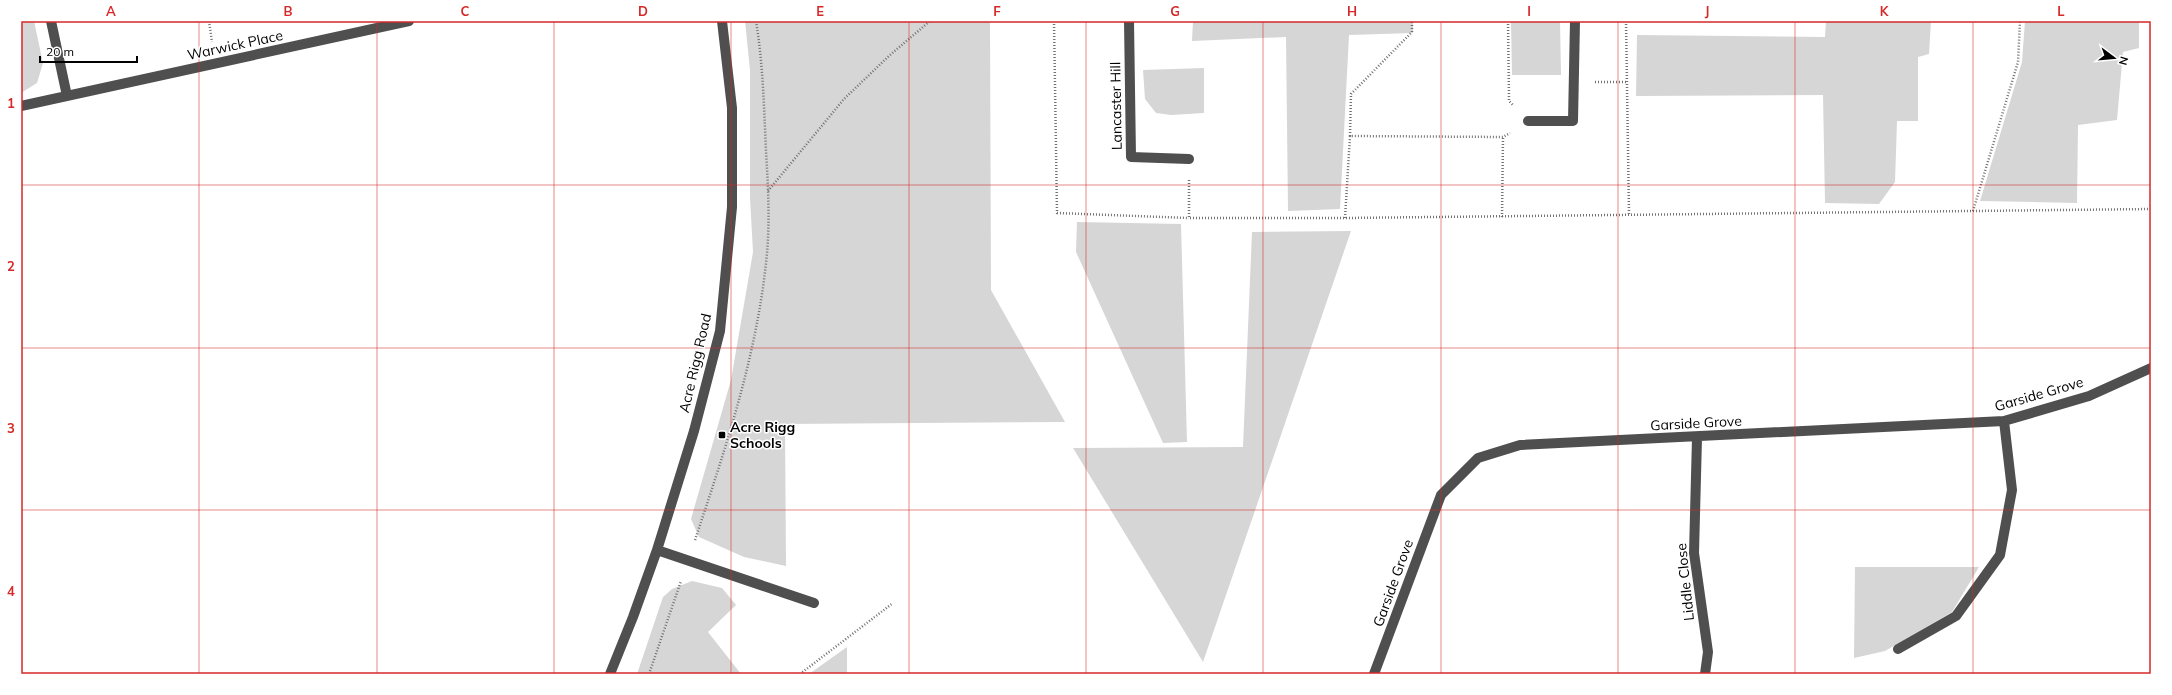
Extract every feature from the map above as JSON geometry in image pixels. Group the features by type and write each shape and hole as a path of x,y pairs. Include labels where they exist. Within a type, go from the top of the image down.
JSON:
{"street":[{"path":"52,21 67,96"},
{"name":"Warwick Place","path":"21,106 409,21"},
{"name":"Acre Rigg Road","path":"610,674 633,617 656,550 694,430 720,331 732,207 732,108 722,21"},
{"name":"Lancaster Hill","path":"1129,21 1131,157 1189,159"},
{"path":"1528,121 1574,121 1575,21"},
{"name":"Garside Grove","path":"1374,674 1441,495 1478,458 1520,445 1697,438 2004,421 2088,396 2151,368"},
{"path":"1898,649 1956,616 2000,555 2012,490 2004,421"},
{"name":"Liddle Close","path":"1697,438 1694,553 1708,652 1706,674"},
{"path":"656,550 814,603"}],"path":[{"path":"768,191 844,99 890,55 930,21"},
{"path":"1054,21 1057,213 1189,218 1346,218 2151,209"},
{"path":"1346,218 1351,94 1412,32 1412,21"},
{"path":"1350,136 1503,137 1528,121 1509,101 1508,21"},
{"path":"1626,21 1629,215"},
{"path":"1973,211 2018,62 2020,21"},
{"path":"1574,82 1627,82"},
{"path":"1502,216 1503,137"},
{"path":"1189,159 1189,218"},
{"path":"800,674 893,603"}],"shaded area":[{"path":"21,21 34,21 43,63 37,83 21,93"},
{"path":"745,21 990,21 991,290 1065,422 785,424 786,566 744,557 699,537 691,519 731,380 753,252 750,198 750,70"},
{"path":"1193,21 1413,21 1413,33 1349,35 1340,209 1288,211 1286,37 1192,41"},
{"path":"1511,21 1560,21 1561,75 1512,75"},
{"path":"1826,21 1931,21 1929,54 1918,57 1918,121 1897,121 1895,182 1879,204 1825,203 1823,95 1636,96 1637,35 1825,37"},
{"path":"2025,21 2139,21 2139,48 2123,52 2117,120 2078,125 2077,203 1980,201 2022,62"},
{"path":"1204,68 1204,113 1171,115 1156,113 1145,99 1143,70"},
{"path":"1077,222 1181,224 1187,442 1163,443 1076,252"},
{"path":"1351,231 1203,662 1073,448 1243,447 1252,232"},
{"path":"1855,567 1979,567 1952,612 1885,651 1854,658"},
{"path":"692,581 722,588 736,605 708,632 741,674 637,674 663,597 672,589"},
{"path":"847,647 847,674 809,674"}],"place":[{"name":"Acre Rigg Schools","path":"722,435"}]}
